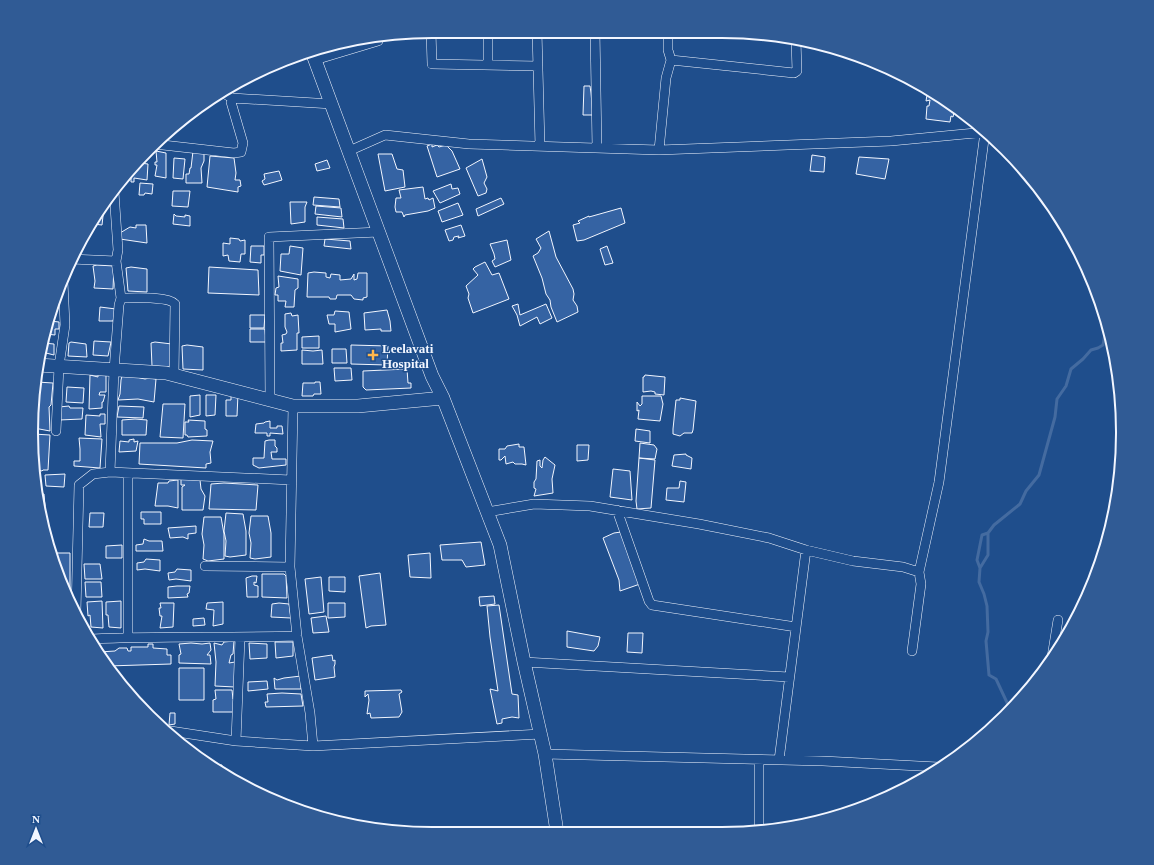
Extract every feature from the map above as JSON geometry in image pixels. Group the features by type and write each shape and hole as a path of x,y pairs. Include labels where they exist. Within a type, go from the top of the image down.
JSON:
{"main road":[{"path":"313,57 432,376 443,398 500,544 524,662 545,754 555,827"},
{"path":"44,365 166,373 293,406 358,406 443,398"}],"street":[{"path":"431,38 432,64 538,66"},
{"path":"488,38 488,65"},
{"path":"537,38 540,146"},
{"path":"595,38 597,148"},
{"path":"659,150 666,78 671,60 668,50 668,38"},
{"path":"320,54 358,46"},
{"path":"671,60 794,74 797,71 796,46"},
{"path":"228,95 232,98 332,104"},
{"path":"163,145 234,153 241,152 243,143 231,102 232,98"},
{"path":"349,151 385,136 469,144 659,150 891,141 978,133"},
{"path":"912,651 921,584 919,572 939,482 984,138"},
{"path":"110,472 114,370 119,305 122,298 116,261 118,250 114,199"},
{"path":"270,400 270,237 379,232"},
{"path":"78,259 116,261"},
{"path":"56,431 59,366 65,325 64,294"},
{"path":"122,298 173,301 175,304 174,375"},
{"path":"293,406 290,567 297,636 310,713 313,746"},
{"path":"76,601 79,485 93,474 110,472 291,480"},
{"path":"128,473 128,637"},
{"path":"487,512 534,504 590,506 699,524 769,538 806,550 852,561 903,567 919,572"},
{"path":"617,510 649,601 652,605 796,627"},
{"path":"778,760 806,550"},
{"path":"205,566 290,567"},
{"path":"1054,645 1058,620"},
{"path":"96,639 128,637 240,638 297,636"},
{"path":"236,740 240,638"},
{"path":"524,662 789,677"},
{"path":"175,732 236,740 313,746 541,734"},
{"path":"545,754 778,760 931,767"},
{"path":"758,825 759,760"}],"building":[{"path":"584,86 590,86 593,115 583,115"},
{"path":"927,96 954,114 953,117 951,116 950,122 926,119 927,106 929,106 930,100 926,101"},
{"path":"432,144 432,147 437,145 439,147 446,145 452,151 460,169 437,177 427,146"},
{"path":"157,151 166,153 166,178 155,176 157,165 155,165 155,162 157,162"},
{"path":"193,151 204,151 204,161 201,168 202,183 186,183 186,174 189,174 191,168"},
{"path":"378,154 392,154 397,169 403,170 405,187 385,191"},
{"path":"812,155 825,157 824,172 810,171"},
{"path":"210,156 234,158 236,173 235,180 240,180 241,186 238,187 238,192 207,187"},
{"path":"859,157 889,159 885,179 856,174"},
{"path":"174,158 185,159 183,179 173,178"},
{"path":"482,159 487,177 484,183 487,189 486,193 478,196 466,168"},
{"path":"327,160 330,168 317,171 315,164"},
{"path":"144,164 148,164 147,180 134,178 134,182 131,182 131,178 136,172"},
{"path":"279,171 282,180 264,185 262,181 265,179 264,174"},
{"path":"140,183 153,184 152,194 145,193 144,195 139,195"},
{"path":"451,184 452,189 458,188 460,194 440,203 433,191"},
{"path":"423,187 425,199 428,198 429,200 433,198 435,208 428,211 405,215 404,217 402,212 396,212 396,198 401,198 399,190"},
{"path":"173,191 190,191 188,207 172,206"},
{"path":"314,197 339,199 340,207 313,205"},
{"path":"501,198 504,204 478,216 476,209"},
{"path":"290,202 307,202 305,207 305,222 291,224"},
{"path":"458,203 463,215 442,222 438,211"},
{"path":"316,206 341,208 342,217 315,214"},
{"path":"621,208 625,223 584,240 577,241 573,225 580,223 578,221 589,216"},
{"path":"103,214 102,225 97,224"},
{"path":"174,214 176,216 190,216 190,226 173,224"},
{"path":"317,217 343,219 344,228 317,225"},
{"path":"136,225 146,225 147,243 120,239 120,233 130,227 136,228"},
{"path":"461,225 465,236 458,238 459,236 454,237 453,240 449,241 445,230"},
{"path":"549,231 556,257 573,289 573,300 577,306 578,312 557,322 533,256 538,253 541,248 536,239"},
{"path":"230,238 239,239 240,241 245,240 245,254 241,254 240,262 229,261 228,255 223,256 223,243 230,244"},
{"path":"325,239 350,241 351,249 324,246"},
{"path":"507,240 511,260 495,267 492,261 495,259 494,254 490,244"},
{"path":"251,246 264,246 264,255 261,255 261,263 250,262"},
{"path":"290,246 303,248 301,275 280,271 281,254 289,254"},
{"path":"607,246 613,263 605,265 600,249"},
{"path":"485,262 492,275 499,273 509,299 473,313 466,286 478,275 473,269"},
{"path":"93,266 114,266 113,289 94,288 95,281"},
{"path":"131,267 147,269 147,292 128,291 126,268"},
{"path":"209,267 258,270 259,295 208,293"},
{"path":"308,273 326,273 326,277 330,278 331,274 340,275 340,280 351,279 354,274 354,280 357,279 358,273 367,273 367,297 363,298 363,300 354,299 351,295 337,295 336,299 330,299 329,297 307,297"},
{"path":"278,276 298,279 298,288 295,290 294,307 285,307 286,301 278,301 278,295 275,295 276,288 279,287"},
{"path":"518,304 520,315 546,304 552,318 540,324 537,317 520,326 517,315 512,306"},
{"path":"100,307 116,309 113,321 99,321"},
{"path":"387,310 391,331 381,331 381,329 365,330 364,313"},
{"path":"335,311 349,312 351,329 335,332 335,324 329,324 327,315 334,315"},
{"path":"291,313 292,316 298,315 299,333 297,333 297,350 281,351 281,343 283,343 282,335 286,334 287,332 285,327 285,314"},
{"path":"250,315 265,315 264,328 250,328"},
{"path":"54,321 59,322 59,329 55,329 55,335 50,334"},
{"path":"250,329 265,329 266,342 250,342"},
{"path":"319,336 319,348 302,348 302,337"},
{"path":"94,341 111,342 108,356 93,355"},
{"path":"48,343 54,344 54,355 47,353"},
{"path":"69,343 86,344 87,357 68,356"},
{"path":"151,343 172,344 171,367 152,366"},
{"path":"187,345 203,347 203,370 183,369 182,346"},
{"path":"351,345 388,346 387,365 351,364"},
{"path":"332,349 346,349 347,363 332,363"},
{"path":"302,350 322,350 323,364 302,364"},
{"path":"334,368 351,368 352,380 335,381"},
{"path":"407,369 408,383 411,383 411,388 366,390 363,387 363,371"},
{"path":"106,374 106,392 100,392 99,395 105,395 102,402 102,408 89,409 90,375 98,377 98,375"},
{"path":"128,375 145,379 156,379 154,402 138,399 118,400 122,376"},
{"path":"645,375 665,377 664,395 655,394 655,392 651,391 643,392 643,377"},
{"path":"41,382 53,383 51,405 49,407 50,431 38,429"},
{"path":"320,382 321,394 302,396 303,383"},
{"path":"67,387 84,388 83,403 66,402"},
{"path":"231,394 238,394 237,416 226,416 226,400 231,400"},
{"path":"200,395 200,415 190,417 190,396"},
{"path":"206,395 216,395 215,415 206,416"},
{"path":"642,396 661,396 663,404 660,421 638,419 639,410 637,411 637,402 640,406 642,404"},
{"path":"680,398 696,401 692,433 684,433 680,436 673,434 673,429 676,400 680,400"},
{"path":"163,404 185,404 183,438 160,437"},
{"path":"69,406 70,408 83,408 82,419 59,420 59,407"},
{"path":"119,406 144,407 143,418 117,417"},
{"path":"100,414 105,414 105,424 100,424 101,437 85,435 86,415 100,416"},
{"path":"122,420 147,420 146,435 122,435"},
{"path":"188,420 205,421 207,436 188,437 185,435 185,422 189,422"},
{"path":"270,421 270,428 282,426 283,434 270,433 270,436 267,436 267,433 255,433 256,424"},
{"path":"636,429 650,431 650,443 635,441"},
{"path":"38,434 50,435 48,470 40,470"},
{"path":"79,438 102,439 100,468 74,466 74,461 80,461"},
{"path":"134,439 134,442 138,441 136,451 119,452 120,441 129,442 129,440"},
{"path":"192,440 213,441 210,452 211,463 206,464 206,468 139,464 140,443 177,443"},
{"path":"275,440 275,446 277,448 277,452 271,452 272,459 286,459 286,465 259,468 253,465 253,458 264,458 265,441"},
{"path":"640,443 654,445 657,449 655,459 639,458"},
{"path":"519,444 519,447 524,447 526,465 515,464 513,462 506,464 505,456 499,460 499,449 505,449 507,446"},
{"path":"577,445 589,445 588,460 577,461"},
{"path":"686,454 692,458 691,469 672,466 674,455"},
{"path":"545,457 555,465 552,479 553,493 534,496 536,489 534,488 534,482 536,479 537,461 540,460 540,466 542,468"},
{"path":"639,458 655,460 651,508 637,509 636,501"},
{"path":"613,469 630,471 632,500 610,497"},
{"path":"65,474 64,487 46,486 45,475"},
{"path":"181,479 200,480 201,489 205,496 203,510 182,510 182,487 185,485 181,485"},
{"path":"178,480 178,508 155,506 158,483 168,483 169,481"},
{"path":"680,481 686,482 684,502 666,500 667,488 679,488"},
{"path":"224,483 258,485 256,510 209,509 211,484"},
{"path":"141,512 161,512 161,524 144,524 144,519 141,519"},
{"path":"90,513 104,513 103,527 89,527"},
{"path":"226,513 243,514 246,531 246,555 230,557 225,556 226,541 224,531"},
{"path":"251,516 268,516 271,533 271,557 255,559 250,558 251,543 249,533"},
{"path":"204,517 221,517 224,534 224,559 208,561 203,559 204,545 202,534"},
{"path":"196,526 196,533 188,534 188,539 183,537 170,538 168,528"},
{"path":"621,532 640,584 620,591 619,580 603,538 614,533"},
{"path":"144,539 149,541 162,541 163,551 136,551 136,545 143,544"},
{"path":"481,542 485,565 466,567 462,560 442,560 440,545"},
{"path":"122,545 122,558 106,558 106,546"},
{"path":"57,553 70,553 70,587"},
{"path":"430,553 431,578 410,577 408,555"},
{"path":"146,559 160,560 160,571 145,569 137,570 137,563 144,562"},
{"path":"84,564 100,564 102,579 85,579"},
{"path":"177,569 191,570 191,581 176,579 169,580 168,573 175,572"},
{"path":"380,573 386,625 371,626 366,628 359,576"},
{"path":"262,574 284,574 286,576 287,598 262,597"},
{"path":"257,576 256,583 254,582 254,585 258,586 258,597 247,597 246,578"},
{"path":"321,577 324,612 309,614 305,579"},
{"path":"329,577 345,577 345,592 329,591"},
{"path":"85,582 101,582 102,597 86,597"},
{"path":"190,586 189,593 187,594 188,597 168,598 168,587"},
{"path":"494,596 495,604 480,606 479,597"},
{"path":"102,601 103,628 91,627 90,615 88,616 87,602"},
{"path":"121,601 121,628 109,627 108,615 106,615 106,602"},
{"path":"223,602 223,624 213,626 214,610 206,609 207,603"},
{"path":"160,603 174,603 173,627 160,628 162,616 160,616"},
{"path":"328,603 345,603 345,617 328,618"},
{"path":"272,604 289,604 291,618 271,617"},
{"path":"499,605 512,694 518,695 519,718 512,717 502,719 502,723 497,724 490,689 498,691 487,606"},
{"path":"326,616 329,632 313,633 311,618"},
{"path":"204,618 205,625 193,626 193,619"},
{"path":"567,631 600,637 598,646 594,651 567,647"},
{"path":"628,633 643,633 642,653 627,652"},
{"path":"234,641 233,654 231,655 229,663 235,662 235,687 215,686 216,662 214,643 222,645 224,642"},
{"path":"275,642 293,642 293,656 276,658"},
{"path":"210,643 211,650 207,655 210,655 211,664 179,663 179,655 181,654 179,644"},
{"path":"249,643 267,644 267,658 250,659"},
{"path":"148,644 153,644 153,648 167,649 167,655 171,655 171,664 115,666 104,652 115,651 119,648 127,648 128,651 131,651 131,647 148,647"},
{"path":"332,655 333,661 335,660 335,677 315,680 312,658"},
{"path":"179,668 204,668 204,700 179,700"},
{"path":"301,676 301,689 275,689 274,678 277,680"},
{"path":"267,681 268,689 248,691 248,682"},
{"path":"215,690 232,690 233,699 237,699 236,712 213,712 213,700 216,699"},
{"path":"401,690 402,692 399,694 402,712 399,717 371,718 370,713 367,714 369,700 368,694 365,697 365,691"},
{"path":"267,694 301,694 303,706 266,707 265,702 268,702"},
{"path":"170,713 175,713 175,724 169,725"}],"waterway":[{"path":"1007,704 996,679 989,675 986,641 988,632 987,606 979,582 980,568 977,560 982,535 988,533 994,525 1020,504 1026,491 1039,475 1055,417 1057,399 1066,386 1071,369 1091,350 1103,345 1104,337"},
{"path":"980,568 988,555 988,533"}],"place":[{"name":"Leelavati Hospital","path":"373,355"}]}
